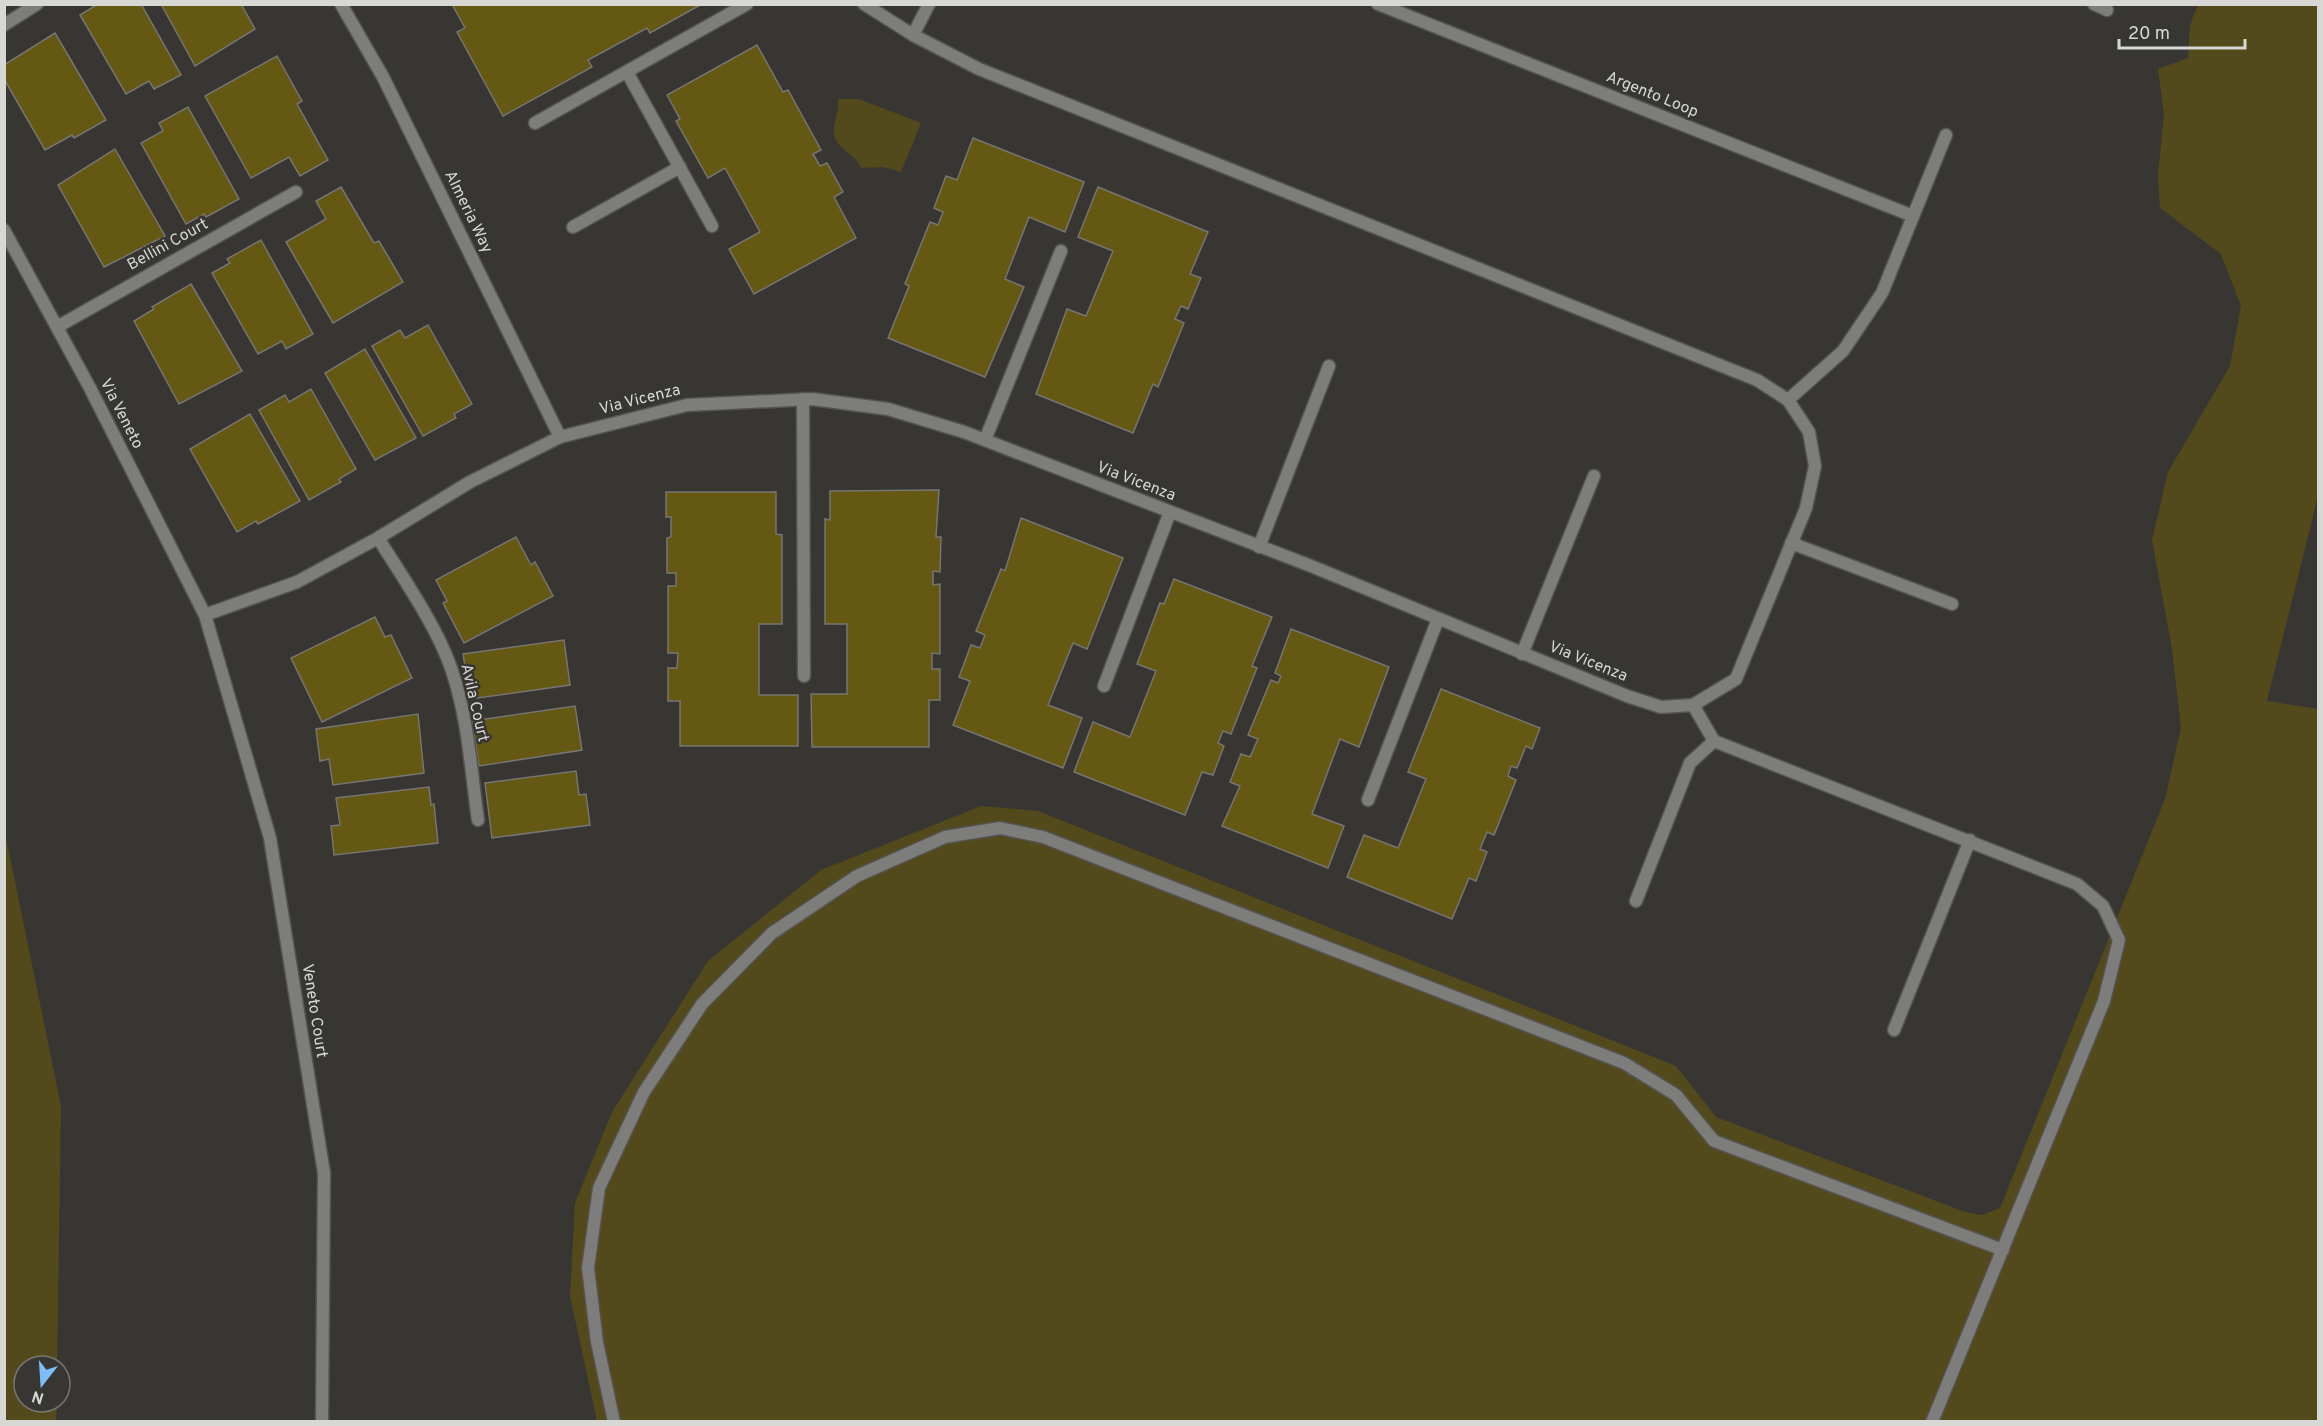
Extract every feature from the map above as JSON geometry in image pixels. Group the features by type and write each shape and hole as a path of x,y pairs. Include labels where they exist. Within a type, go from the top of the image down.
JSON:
{"street":[{"path":"4,25 37,4"},
{"name":"Almeria Way","path":"341,4 383,77 560,437"},
{"path":"535,123 747,4"},
{"name":"Via Vicenza","path":"205,615 297,582 378,538 470,482 560,437 687,405 803,399 888,409 985,440 1660,707 1693,705 1737,679 1806,508 1815,466 1809,432 1788,400 1758,380 1374,225 1131,132 979,69 913,35 864,4"},
{"path":"913,35 929,4"},
{"name":"Argento Loop","path":"1378,4 1913,216"},
{"path":"2094,4 2107,10"},
{"path":"627,72 712,226"},
{"path":"1788,400 1843,351 1882,293 1946,135"},
{"path":"573,226 680,167"},
{"name":"Bellini Court","path":"57,327 296,192"},
{"name":"Via Veneto","path":"4,230 57,327 205,615"},
{"path":"985,440 1061,251"},
{"path":"1259,547 1329,366"},
{"path":"803,399 804,676"},
{"path":"1522,654 1594,476"},
{"path":"1104,686 1170,512"},
{"name":"Avila Court","path":"378,538 418,603 452,669 465,725 478,820"},
{"path":"1791,543 1952,604"},
{"name":"Veneto Court","path":"205,615 270,838 324,1173 322,1422"},
{"path":"1368,800 1438,619"},
{"path":"1693,705 1714,741 2077,884 2103,906 2119,940 2104,1001 1932,1422"},
{"path":"1636,901 1690,763 1714,741"},
{"path":"614,1422 597,1342 588,1268 599,1188 651,1082 702,1004 772,933 858,876 945,837 1000,828 1043,837 1624,1063 1676,1095 1714,1141 2003,1250"},
{"path":"1894,1030 1970,840"}],"shaded area":[{"path":"2198,5 2318,5 2318,496 2267,701 2318,709 2318,1421 597,1421 570,1296 575,1203 612,1112 708,961 821,870 981,806 1038,811 1676,1066 1716,1117 1965,1212 1982,1215 2000,1208 2165,799 2181,728 2172,649 2152,540 2168,472 2230,366 2241,306 2221,254 2160,208 2158,175 2164,113 2158,69 2188,58 2190,25"},
{"path":"838,99 859,99 921,123 901,172 883,167 861,168 837,142 834,133"},
{"path":"4,828 61,1106 57,1354 12,1354 12,1414 56,1414 56,1421 5,1421"}],"building":[{"path":"98,4 141,4 181,75 154,89 149,81 126,94 80,15"},
{"path":"161,4 241,4 255,29 195,66"},
{"path":"452,4 702,4 650,33 647,28 588,60 592,67 503,116 457,32 465,28"},
{"path":"55,33 106,120 74,138 72,135 45,150 4,79 4,65"},
{"path":"757,45 783,92 788,90 821,150 813,154 820,166 827,163 843,192 834,197 856,238 754,294 729,249 760,232 725,168 708,178 676,121 680,119 667,95"},
{"path":"277,56 302,101 297,104 328,160 300,176 289,157 251,178 205,96"},
{"path":"188,107 239,199 206,217 204,214 186,224 141,143 163,131 159,123"},
{"path":"973,138 1084,182 1065,232 1029,217 1005,279 1024,287 985,377 888,338 909,286 905,284 930,222 938,225 943,212 934,208 946,176 957,180"},
{"path":"115,149 165,236 104,267 58,185"},
{"path":"341,187 374,243 379,241 403,282 333,323 286,242 326,219 316,201"},
{"path":"1098,187 1208,232 1190,274 1201,278 1188,309 1181,306 1175,319 1184,323 1158,387 1153,384 1133,433 1036,394 1067,309 1086,316 1113,251 1078,237"},
{"path":"261,240 313,334 286,349 282,341 258,354 212,273 230,263 227,259"},
{"path":"191,284 242,371 179,404 134,321 154,309 152,307"},
{"path":"428,325 472,404 454,414 456,418 423,436 372,346 400,330 405,338"},
{"path":"365,349 416,438 375,460 325,373"},
{"path":"311,389 356,469 339,479 341,482 309,500 259,410 285,395 289,402"},
{"path":"250,414 300,501 258,524 256,521 237,532 190,449"},
{"path":"939,490 936,537 941,537 940,572 933,571 933,585 940,584 940,654 932,653 932,669 940,669 940,700 929,700 929,747 812,747 811,694 847,694 847,624 825,624 825,519 830,520 830,491"},
{"path":"666,492 776,492 776,534 782,535 782,624 759,624 759,695 798,695 798,746 680,746 680,701 668,701 668,668 677,668 678,653 668,653 668,586 676,586 676,573 667,573 667,538 671,537 671,517 666,517"},
{"path":"1021,518 1123,558 1087,649 1073,643 1048,705 1082,718 1063,768 953,725 970,681 959,677 971,645 980,648 985,635 976,631 1001,569 1005,571"},
{"path":"516,537 531,565 535,562 553,596 464,643 443,603 447,601 436,580"},
{"path":"1174,579 1272,617 1252,666 1257,668 1231,734 1223,731 1218,743 1224,746 1213,775 1202,772 1185,815 1074,772 1093,722 1130,737 1156,671 1137,664 1160,603 1164,604"},
{"path":"375,617 385,637 391,635 412,678 322,722 291,658"},
{"path":"1291,629 1389,667 1359,747 1340,739 1312,814 1344,826 1328,868 1222,826 1240,786 1230,782 1241,754 1250,757 1258,739 1248,735 1271,680 1278,683 1281,676 1275,673"},
{"path":"564,640 570,685 470,699 463,654"},
{"path":"1441,689 1540,728 1532,749 1526,746 1517,768 1511,766 1508,776 1516,780 1494,835 1487,832 1480,849 1487,852 1476,881 1469,878 1452,919 1347,877 1364,835 1398,848 1426,779 1408,772"},
{"path":"575,706 582,750 479,766 472,721"},
{"path":"418,714 424,773 333,785 329,759 320,761 316,729"},
{"path":"576,771 579,795 586,794 590,825 492,838 485,783"},
{"path":"429,787 431,805 434,804 438,843 334,855 331,826 340,825 336,798"}]}
